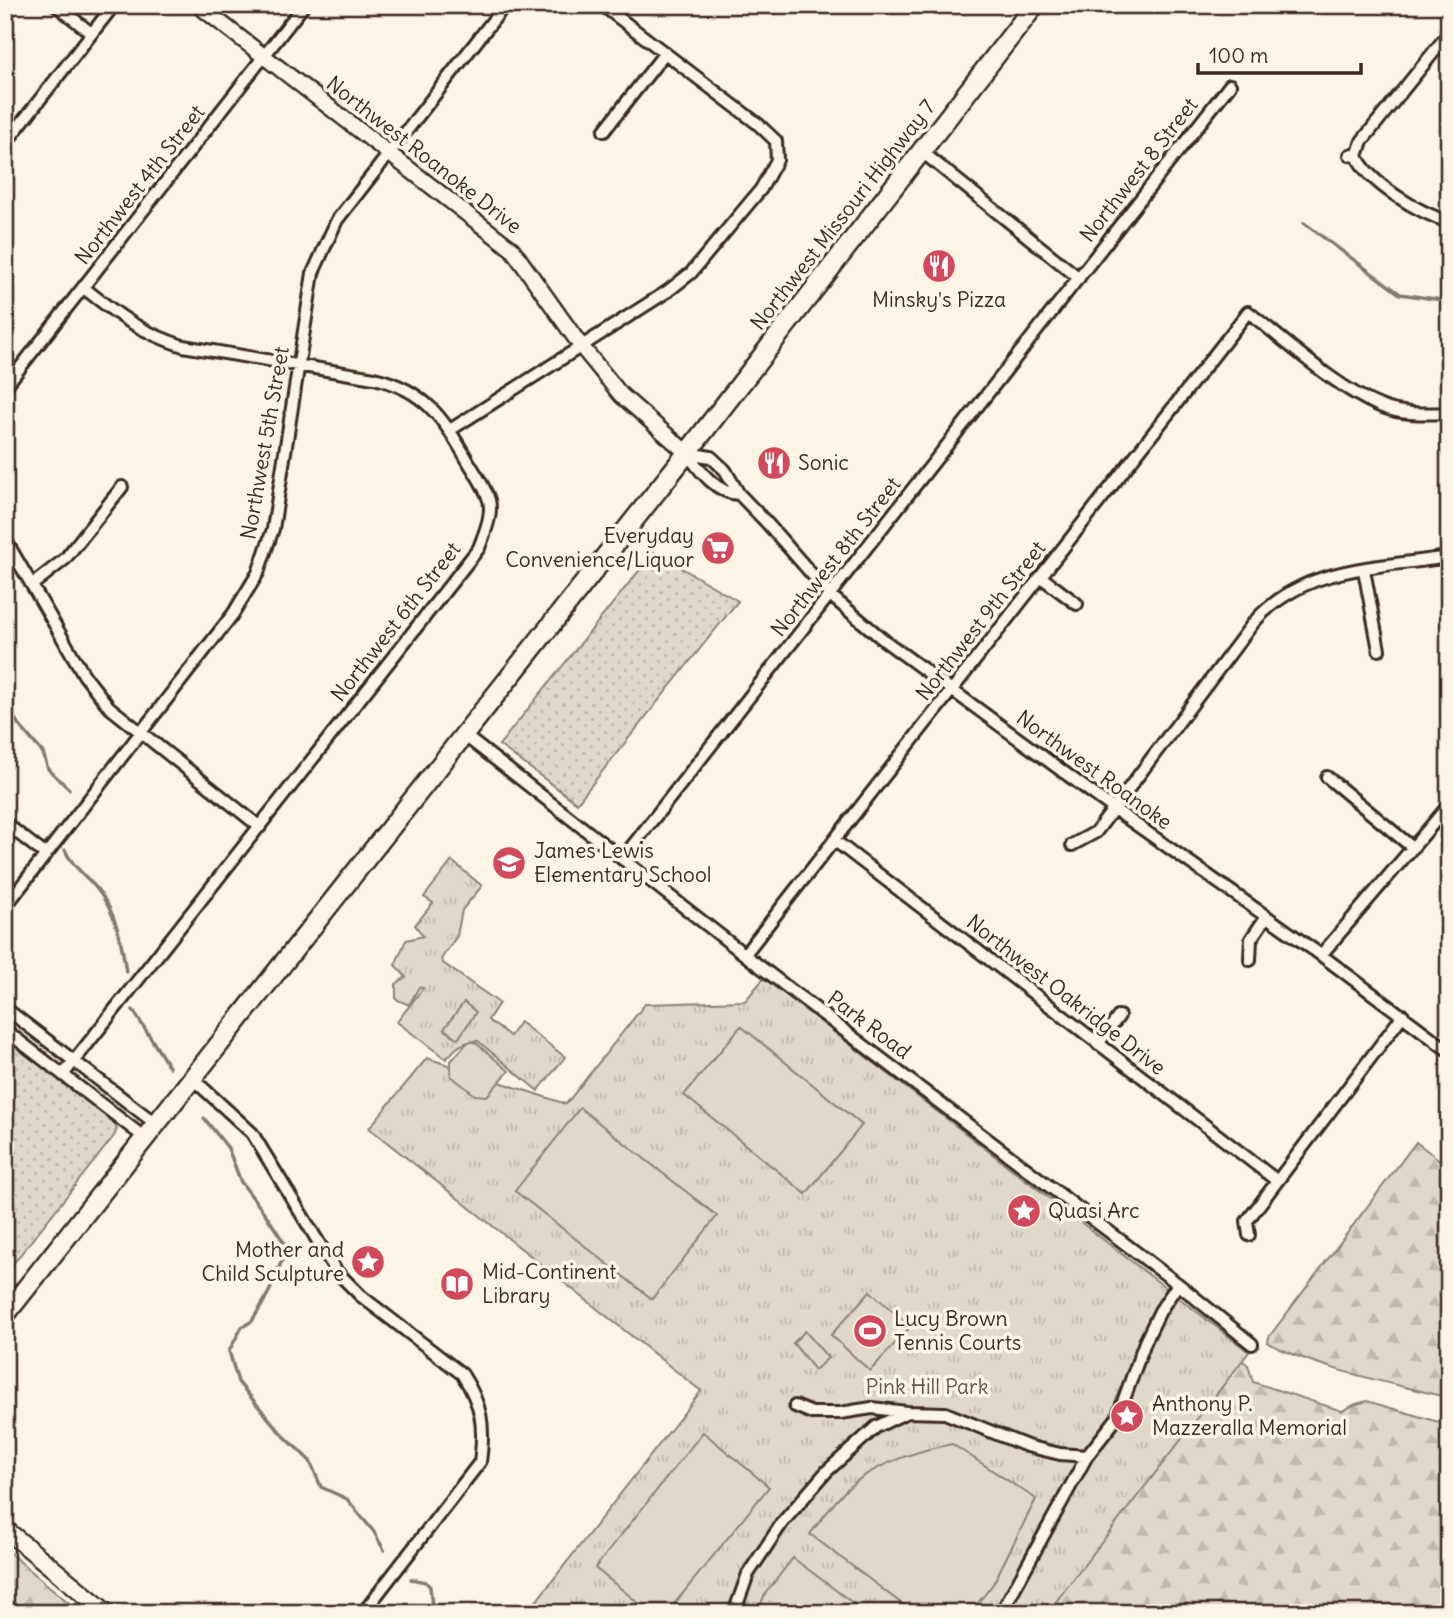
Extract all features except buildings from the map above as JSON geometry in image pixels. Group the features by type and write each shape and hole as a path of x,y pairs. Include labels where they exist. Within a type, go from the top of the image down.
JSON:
{"main road":[{"name":"Northwest Missouri Highway 7","path":"5,1315 687,453 1035,5"},
{"path":"5,1530 107,1613"}],"street":[{"path":"56,5 91,33"},
{"path":"5,144 114,5"},
{"name":"Northwest Roanoke Drive","path":"198,5 512,249 581,346 621,395 687,453"},
{"name":"Northwest 4th Street","path":"5,387 304,5"},
{"name":"Northwest 5th Street","path":"5,906 233,614 258,573 273,529 313,273 324,247 337,220 505,5"},
{"path":"450,430 668,291 691,273 761,189 777,160 775,141 758,124 602,5"},
{"path":"1449,33 1353,155 1402,200 1429,215 1449,222"},
{"path":"604,131 664,54"},
{"name":"Northwest 8 Street","path":"1079,278 1230,85"},
{"path":"921,151 1079,278"},
{"name":"Northwest 8th Street","path":"622,859 1079,278"},
{"name":"Northwest 6th Street","path":"63,1076 479,548 487,527 489,501 450,430 426,401 394,383 183,346 153,336 125,321 84,288"},
{"name":"Northwest 9th Street","path":"745,954 1248,312 1350,390 1381,407 1418,415 1449,413"},
{"name":"Northwest Roanoke","path":"687,453 700,472 729,494 739,494"},
{"name":"Northwest Roanoke","path":"687,453 711,457 725,470 739,494 830,596 885,641 1114,809 1321,955 1449,1051"},
{"path":"32,585 73,549 122,487"},
{"path":"5,539 84,675 109,707 260,827"},
{"path":"1072,845 1096,832 1265,609 1280,597 1326,575 1449,557"},
{"path":"1364,570 1379,650"},
{"path":"1041,577 1077,604"},
{"name":"Park Road","path":"464,735 745,954 1178,1284 1252,1344"},
{"path":"1327,776 1413,849"},
{"path":"1321,955 1449,805"},
{"path":"5,823 46,855"},
{"name":"Northwest Oakridge Drive","path":"834,840 1276,1180"},
{"path":"1250,960 1251,939 1266,917"},
{"path":"5,1008 74,1062 150,1131"},
{"path":"1249,1235 1247,1221 1403,1015"},
{"path":"1098,1044 1119,1016"},
{"path":"5,1030 63,1076 150,1131"},
{"path":"192,1079 252,1133 336,1271 361,1296 462,1374 474,1392 481,1413 483,1437 480,1462 363,1613"},
{"path":"1001,1613 1087,1456 1117,1418 1145,1342 1160,1311 1178,1284"},
{"path":"795,1406 812,1413 840,1413 872,1408 945,1413 1027,1446 1060,1454 1087,1456"},
{"path":"734,1613 748,1574 782,1523 827,1471 876,1427 907,1412"}],"green space":[{"path":"654,552 738,601 577,803 499,745"},
{"path":"452,861 482,886 462,910 457,936 441,959 499,1003 488,1020 510,1036 520,1022 565,1057 538,1091 478,1041 460,1046 446,1059 397,1022 423,988 419,987 409,1005 396,999 396,984 406,977 395,965 406,940 423,936 415,925 433,903 424,897"},
{"name":"Pink Hill Park","path":"764,978 1249,1352 1047,1613 527,1613 701,1391 369,1128 427,1058 566,1104 645,1004 745,1001"},
{"path":"464,1002 476,1012 458,1039 444,1029"},
{"path":"741,1026 862,1125 806,1194 684,1095"},
{"path":"468,1042 475,1042 509,1071 487,1096 475,1095 451,1076 451,1061"},
{"path":"14,1045 113,1121 117,1129 5,1274 5,1056"},
{"path":"580,1108 717,1216 652,1299 515,1191"},
{"path":"1416,1142 1449,1167 1449,1398 1333,1368 1268,1343 1269,1337"},
{"name":"Lucy Brown Tennis Courts","path":"870,1291 910,1327 870,1371 831,1335"},
{"path":"805,1331 828,1358 815,1370 793,1343"},
{"path":"1237,1356 1248,1365 1253,1382 1342,1411 1367,1401 1449,1425 1449,1613 1036,1613"},
{"path":"703,1432 769,1487 667,1613 651,1613 595,1568"},
{"path":"952,1444 1036,1499 993,1584 970,1613 914,1613 810,1534 848,1488 859,1479 911,1454"},
{"path":"5,1549 81,1613 27,1613 5,1596"},
{"path":"793,1558 866,1613 757,1613 765,1594"}],"waterway":[{"path":"1304,223 1400,294 1449,301"},
{"path":"5,704 43,753 48,769 69,789"},
{"path":"65,850 75,866 104,898 120,939 126,972"},
{"path":"133,1010 169,1067"},
{"path":"204,1118 228,1148 241,1182 287,1247 263,1303 252,1321 242,1327 229,1351 238,1382 280,1432 310,1461 321,1487 347,1499 374,1532 384,1550"},
{"path":"411,1579 426,1582 430,1587 432,1606 444,1613"}],"place":[{"name":"Minsky's Pizza","path":"939,266"},
{"name":"Sonic","path":"774,463"},
{"name":"Everyday Convenience/Liquor","path":"718,548"},
{"name":"James Lewis Elementary School","path":"509,863"},
{"name":"Quasi Arc","path":"1024,1211"},
{"name":"Mother and Child Sculpture","path":"368,1262"},
{"name":"Mid-Continent Library","path":"457,1284"},
{"name":"Lucy Brown Tennis Courts","path":"870,1331"},
{"name":"Anthony P. Mazzeralla Memorial","path":"1127,1416"}]}
